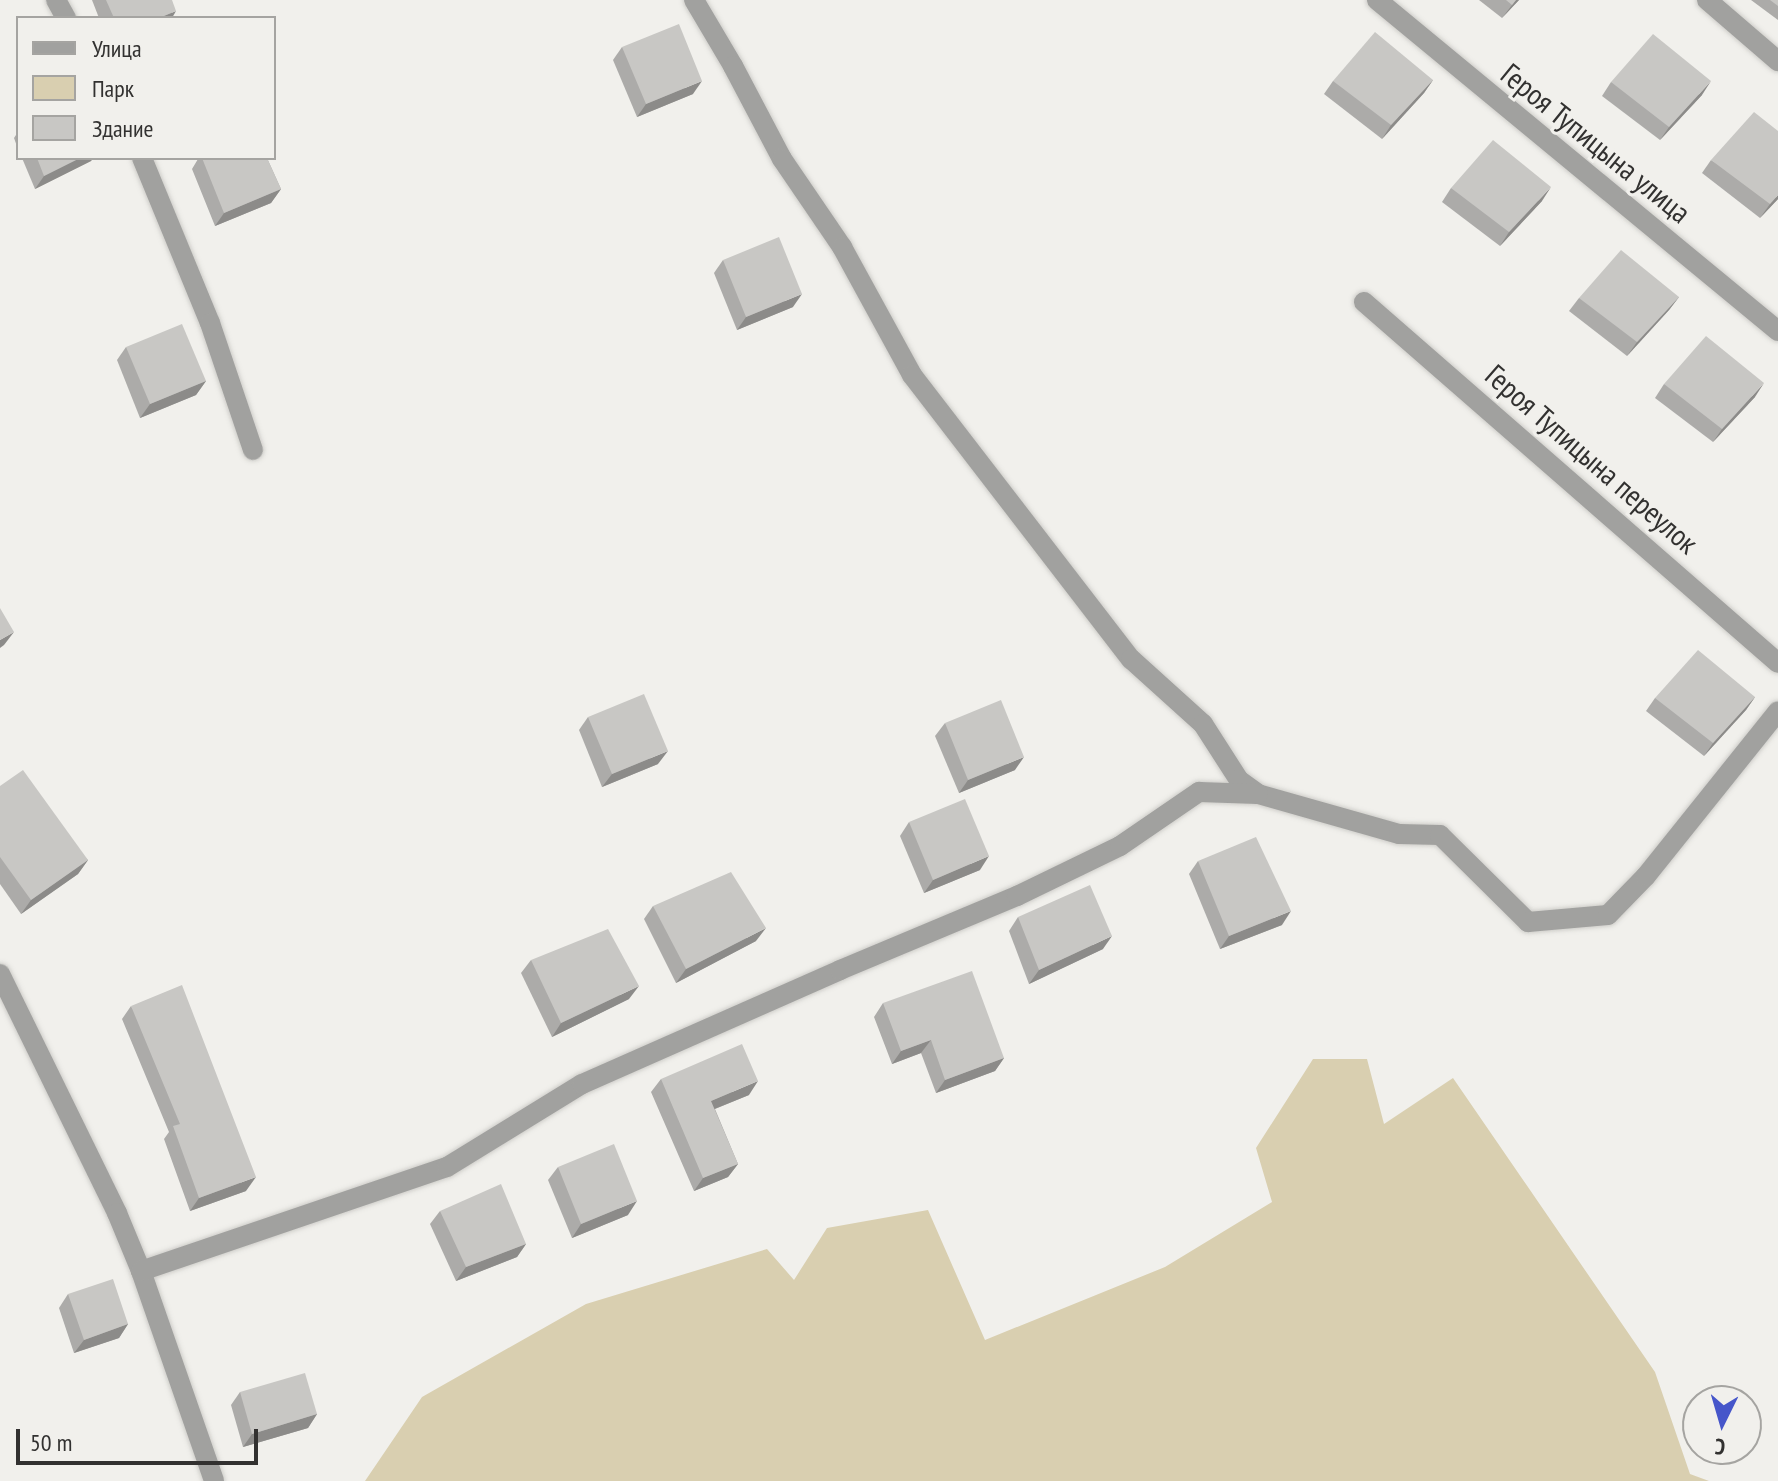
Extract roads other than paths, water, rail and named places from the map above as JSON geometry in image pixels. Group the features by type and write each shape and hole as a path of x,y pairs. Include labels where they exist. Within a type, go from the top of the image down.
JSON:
{"street":[{"path":"694,0 782,159 842,247 912,375 1131,659 1203,724 1239,780 1258,794"},
{"name":"Героя Тупицына улица","path":"1377,0 1778,331"},
{"path":"1707,0 1778,61"},
{"path":"143,160 210,323 253,450"},
{"name":"Героя Тупицына переулок","path":"1364,302 1778,663"},
{"path":"141,1271 447,1167 582,1084 1017,896 1120,846 1199,792 1258,794 1399,834 1440,835 1528,922 1608,915 1646,876 1778,711"},
{"path":"0,974 117,1213 141,1271 214,1481"}]}
